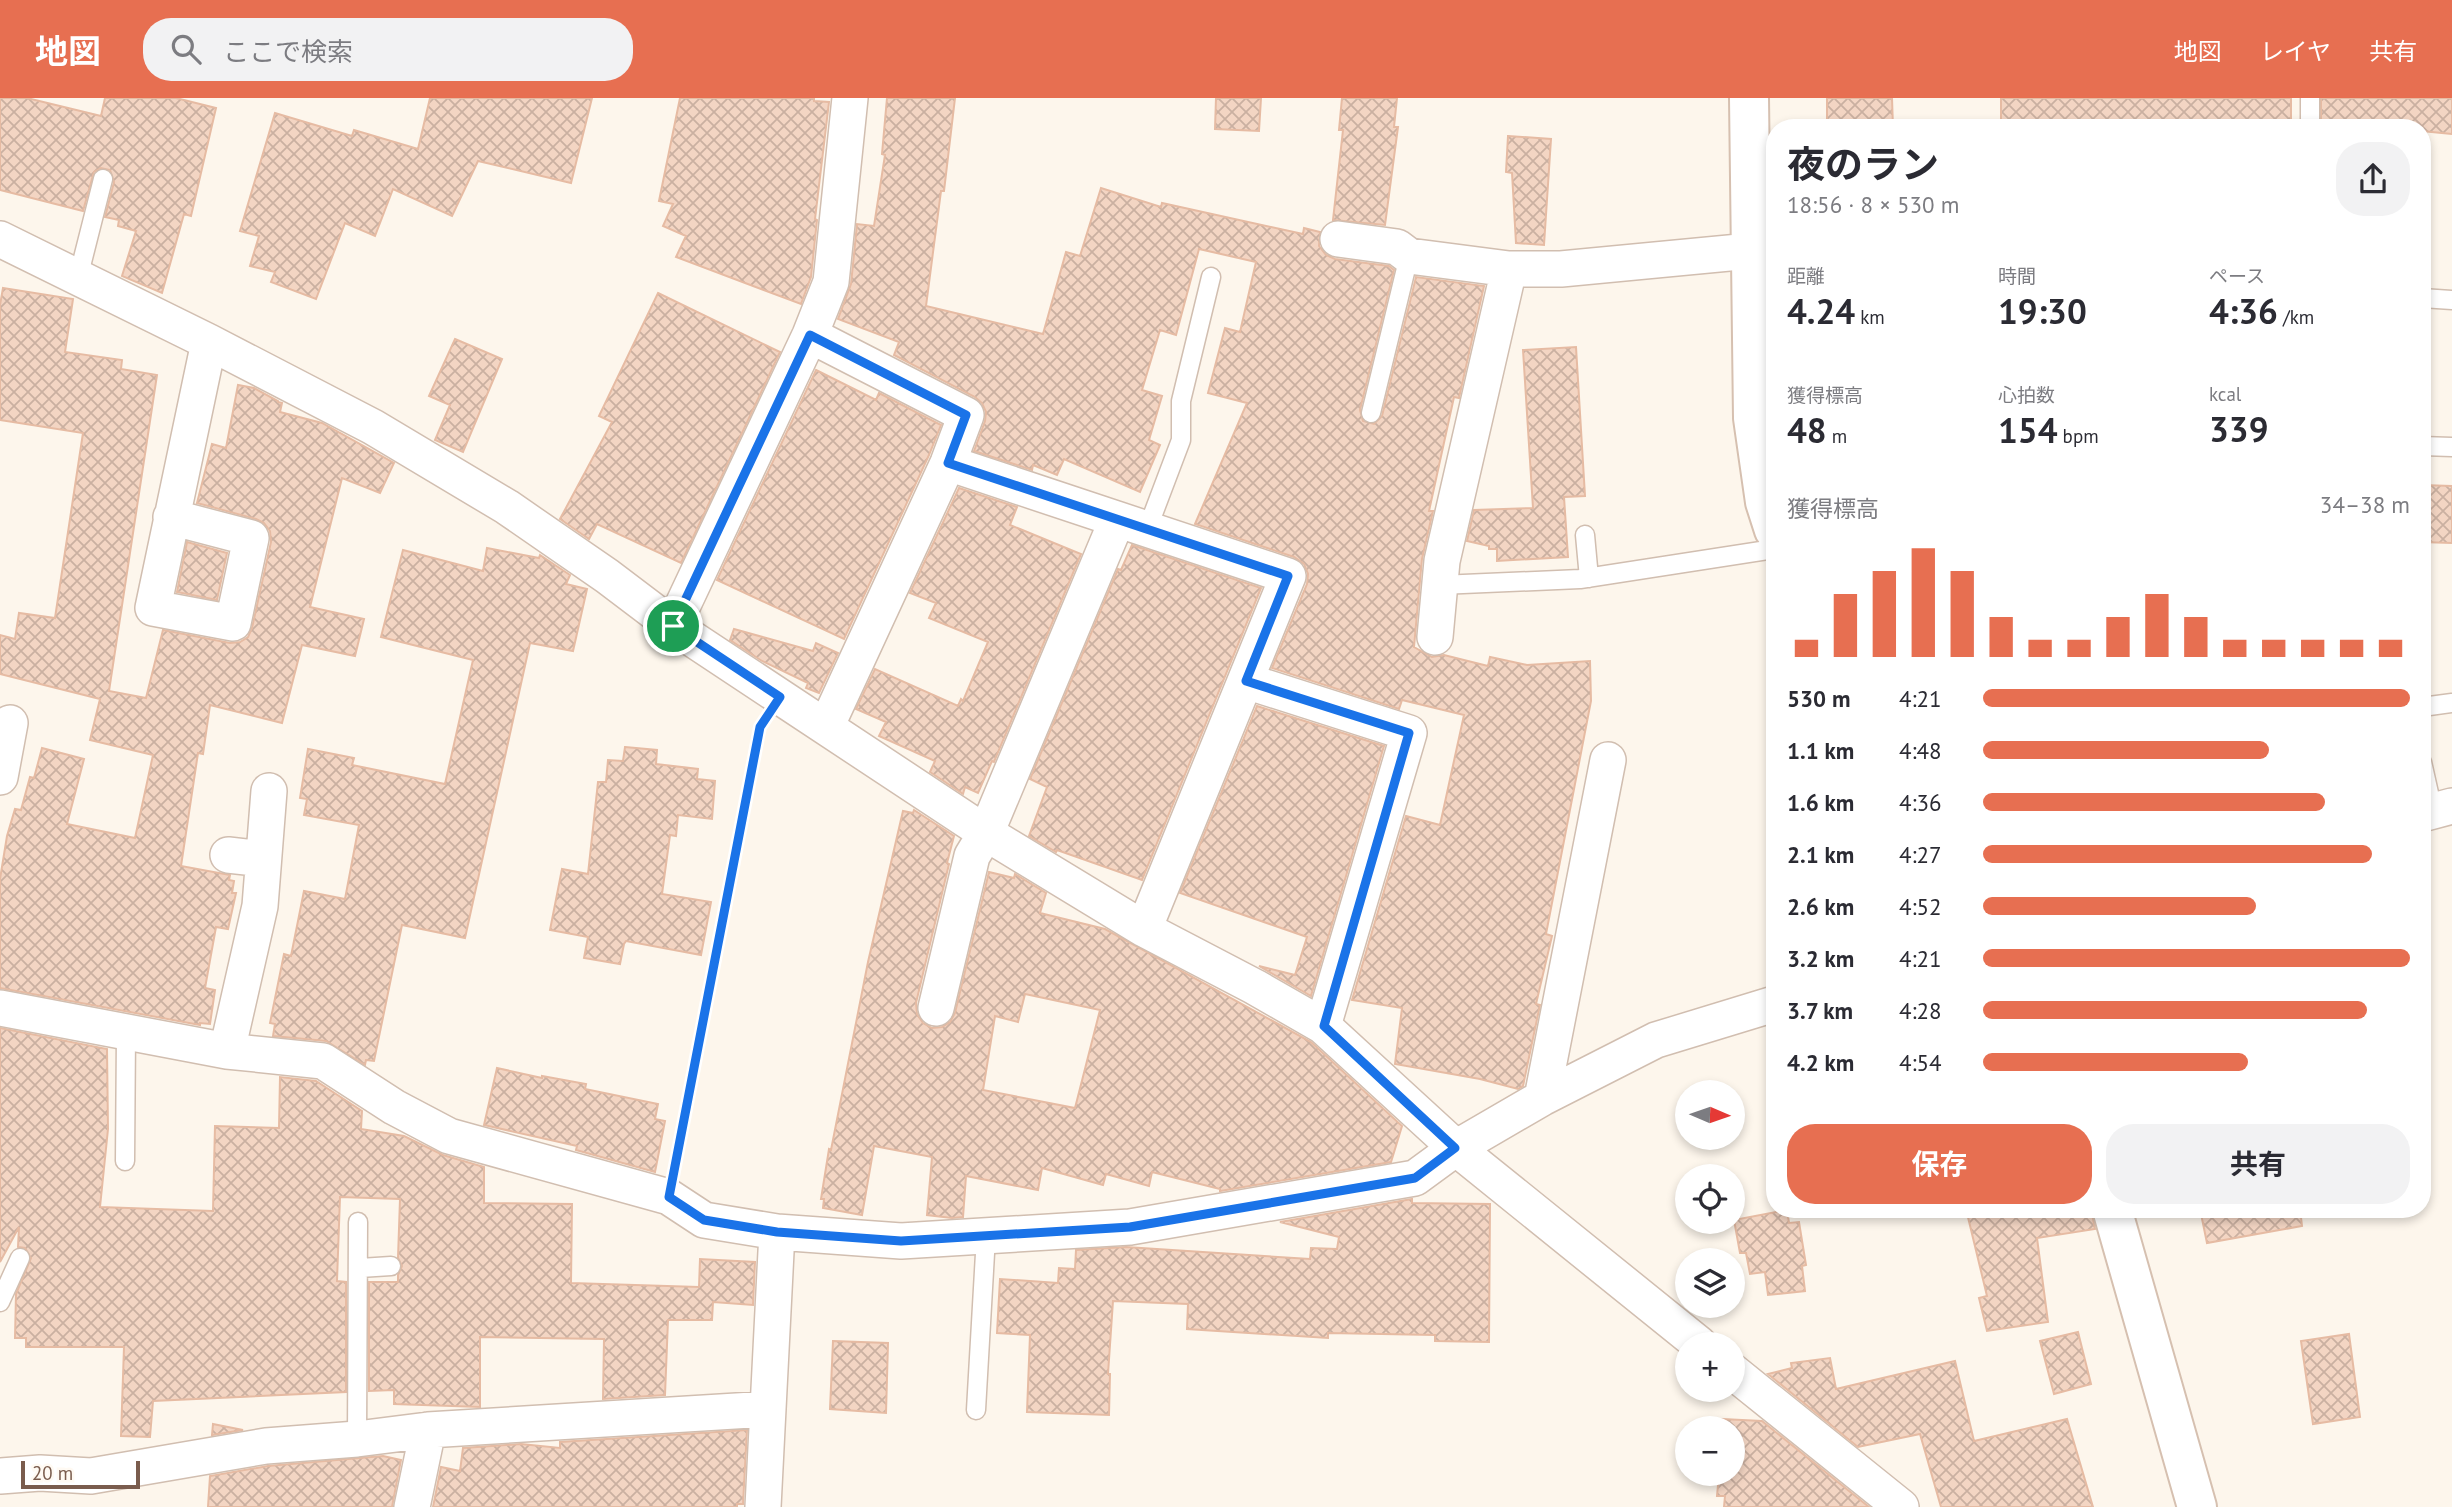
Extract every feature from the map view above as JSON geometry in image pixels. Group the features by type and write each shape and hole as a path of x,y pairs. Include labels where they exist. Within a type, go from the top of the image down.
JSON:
{"street":[{"path":"673,626 810,335 831,282 850,98"},
{"path":"1749,98 1753,418 1766,505"},
{"path":"0,239 373,427 507,507 607,576 673,626 986,833 1144,929 1255,986 1324,1026 1455,1148 1684,1332"},
{"path":"1338,239 1397,247 1409,256 1509,269 1561,269 1750,251"},
{"path":"1434,637 1442,561 1509,269"},
{"path":"810,335 966,415 948,463 826,727"},
{"path":"171,517 209,342"},
{"path":"948,463 1288,576 1144,929"},
{"path":"936,1008 972,856 986,833 1132,525"},
{"path":"1246,681 1409,733 1324,1026"},
{"path":"0,777 10,723"},
{"path":"1542,1098 1608,760"},
{"path":"227,1051 260,906 269,791"},
{"path":"228,855 263,859"},
{"path":"0,1008 227,1051 323,1061 394,1107 449,1136 669,1197 704,1220 777,1232 901,1241 1130,1227 1415,1178 1455,1148 1542,1098 1656,1040 1766,1006"},
{"path":"2115,1218 2197,1507"},
{"path":"762,1507 777,1232"},
{"path":"1745,1382 1900,1507"},
{"path":"0,1476 40,1473 92,1476 266,1446 428,1430 768,1409"},
{"path":"412,1507 428,1430"}],"lane":[{"path":"2310,98 2310,119"},
{"path":"78,278 103,179"},
{"path":"1371,413 1409,256"},
{"path":"1132,525 1181,440 1181,401 1211,277"},
{"path":"2431,299 2452,300"},
{"path":"2431,446 2452,447"},
{"path":"1585,535 1589,578"},
{"path":"1440,585 1589,578 1766,550"},
{"path":"2431,706 2452,703"},
{"path":"2431,793 2436,810"},
{"path":"125,1161 126,1033"},
{"path":"357,1439 359,1222"},
{"path":"975,1410 986,1236"},
{"path":"0,1302 20,1258"},
{"path":"359,1268 391,1266"}],"path":[{"path":"669,1197 760,727 780,697"}],"building":[{"path":"0,98 27,98 101,116 105,98 176,98 216,108 191,216 184,214 162,293 122,276 136,231 118,226 119,220 105,217 114,182 110,170 101,168 94,172 83,211 0,190"},
{"path":"430,98 592,98 571,183 478,161 452,216 393,189 375,236 345,223 316,299 271,282 275,272 250,266 259,236 240,231 275,113 352,136 354,130 418,149"},
{"path":"680,98 814,98 814,101 829,102 811,277 801,304 676,257 686,236 663,226 673,204 659,201"},
{"path":"887,98 955,98 926,306 1043,334 1066,252 1080,256 1101,188 1161,207 1162,203 1303,234 1304,228 1320,232 1319,246 1326,255 1335,259 1389,266 1394,270 1360,410 1363,421 1374,424 1382,416 1416,277 1484,286 1459,398 1454,397 1429,511 1433,511 1422,559 1414,647 1432,657 1444,655 1488,666 1490,657 1527,665 1590,661 1591,701 1546,934 1552,936 1536,1004 1540,1005 1523,1086 1518,1089 1480,1079 1395,1064 1402,1008 1352,1000 1406,816 1440,825 1464,715 1402,700 1399,709 1272,668 1307,584 1308,574 1304,564 1294,557 1195,524 1247,403 1208,393 1225,328 1240,332 1256,262 1199,249 1176,335 1160,330 1142,390 1162,396 1149,440 1160,445 1140,492 1064,459 1057,475 1033,465 1032,470 974,451 985,421 986,412 982,403 894,355 899,342 838,319 851,284 857,224 874,226 885,155 882,154"},
{"path":"1216,98 1261,98 1259,131 1215,129"},
{"path":"1342,98 1397,98 1394,127 1398,127 1385,225 1333,220 1343,130 1339,130"},
{"path":"1827,98 1892,98 1893,119 1827,119"},
{"path":"2001,98 2291,98 2291,119 2001,119"},
{"path":"2321,98 2452,98 2452,134 2431,132 2431,119 2321,119"},
{"path":"1508,136 1551,139 1544,245 1516,243 1512,173 1506,172"},
{"path":"3,288 73,299 65,352 122,360 121,369 157,375 109,691 146,698 163,630 230,643 240,642 248,637 252,628 271,542 270,531 264,523 256,519 197,503 212,444 226,448 238,385 254,388 282,403 280,412 322,423 394,463 380,493 342,478 310,607 364,619 355,656 302,645 282,723 210,705 203,754 198,753 181,866 230,875 229,880 234,881 232,893 236,893 228,929 216,927 205,988 215,990 210,1024 200,1025 0,988 0,879 7,836 15,809 21,810 30,777 34,778 42,748 84,759 67,824 135,838 153,755 90,740 100,699 0,674 0,635 15,639 19,613 55,618 83,433 0,420 0,305"},
{"path":"658,293 780,352 681,563 597,524 589,539 560,519 612,422 599,416"},
{"path":"455,339 502,359 463,452 435,440 450,405 429,396"},
{"path":"1576,347 1585,496 1564,497 1568,557 1497,561 1497,549 1467,541 1474,510 1533,508 1523,350"},
{"path":"816,370 876,400 879,393 941,425 844,639 717,580"},
{"path":"2431,485 2452,486 2452,543 2431,542"},
{"path":"959,488 1017,507 1010,525 1081,554 994,762 992,761 978,793 965,787 963,794 930,772 935,761 879,736 886,722 856,709 875,669 958,706 961,699 963,701 988,642 929,618 936,603 910,593"},
{"path":"187,542 227,553 217,600 177,592"},
{"path":"1132,545 1261,588 1142,880 1057,850 1056,852 1029,836 1047,787 1030,779 1118,569 1121,570"},
{"path":"487,548 539,558 540,555 570,575 566,584 587,589 573,651 530,643 465,938 402,925 374,1061 366,1060 365,1065 326,1041 273,1036 275,1024 270,1023 284,954 291,956 304,891 345,899 359,825 304,815 307,799 300,798 308,749 354,758 352,765 445,784 473,660 381,637 403,550 483,571"},
{"path":"734,629 813,651 816,643 838,653 819,693 806,688 808,683 762,661 730,640"},
{"path":"1257,706 1384,746 1311,996 1259,966 1295,975 1307,937 1180,893"},
{"path":"625,747 657,750 656,764 698,769 697,779 715,781 712,819 678,815 676,836 670,835 662,894 711,902 701,955 626,941 620,964 584,958 588,937 550,930 562,869 588,874 598,782 606,782 608,760 623,761"},
{"path":"914,810 954,836 916,1003 917,1014 923,1023 932,1028 942,1027 950,1022 955,1013 989,872 1014,878 1015,874 1046,893 1040,913 1105,929 1311,1042 1402,1126 1391,1162 1220,1191 1152,1172 1149,1186 1106,1174 1103,1185 1042,1168 1038,1190 966,1176 963,1217 952,1218 927,1215 932,1157 874,1146 862,1215 823,1208 824,1199 821,1199 829,1149 831,1150 868,962 903,811 913,813","holes":["1025,994 1100,1010 1075,1108 983,1090 995,1016 1018,1022"]},
{"path":"0,1028 107,1049 108,1129 100,1207 213,1211 215,1126 279,1128 280,1077 316,1081 362,1111 361,1129 404,1136 443,1155 484,1167 484,1203 572,1204 571,1283 699,1287 700,1259 755,1262 753,1305 713,1302 712,1320 668,1320 665,1395 603,1399 604,1339 480,1337 480,1407 394,1404 394,1390 369,1391 369,1282 398,1282 402,1266 398,1258 400,1199 340,1197 337,1281 346,1282 346,1392 153,1401 150,1437 121,1436 124,1347 26,1347 26,1338 15,1338 16,1294 31,1258 25,1248 18,1247 19,1227 0,1262"},
{"path":"497,1068 586,1084 585,1089 658,1104 655,1119 665,1121 655,1172 576,1150 577,1146 484,1125"},
{"path":"1412,1199 1412,1203 1490,1204 1489,1342 1435,1341 1435,1335 1328,1333 1328,1338 1187,1329 1188,1304 1113,1301 1108,1374 1109,1415 1027,1412 1030,1335 997,1333 1000,1279 1058,1283 1059,1268 1075,1269 1076,1250 1126,1247 1310,1259 1311,1248 1337,1249 1339,1237 1280,1222"},
{"path":"1766,1214 1766,1218 1788,1218 1789,1223 1799,1222 1806,1265 1802,1266 1805,1291 1768,1295 1765,1272 1750,1274 1745,1248 1739,1248 1737,1234 1745,1234 1745,1218"},
{"path":"1968,1218 2093,1218 2095,1229 2037,1238 2048,1322 1987,1331 1979,1298 1987,1296"},
{"path":"2202,1218 2301,1218 2302,1226 2207,1243"},
{"path":"2078,1332 2091,1384 2054,1394 2040,1341"},
{"path":"2349,1334 2360,1417 2313,1424 2301,1341"},
{"path":"833,1341 888,1343 886,1413 830,1409"},
{"path":"1830,1358 1836,1389 1955,1361 1974,1441 2067,1419 2093,1507 1941,1507 1920,1434 1858,1447 1768,1374 1792,1368 1791,1363"},
{"path":"1745,1420 1762,1421 1869,1507 1724,1507 1725,1496 1717,1496 1718,1486 1745,1486"},
{"path":"213,1424 243,1430 212,1435"},
{"path":"747,1430 743,1504 737,1504 737,1507 433,1507 441,1467 460,1471 463,1448 521,1444 560,1448 560,1442"},
{"path":"383,1456 401,1460 392,1507 208,1507 210,1476 268,1466"}],"route":[{"path":"810,335 966,415 948,463 1288,576 1246,681 1409,733 1324,1026 1455,1148 1415,1178 1130,1227 901,1241 777,1232 704,1220 669,1197 760,727 780,697 673,626 810,335"}]}
